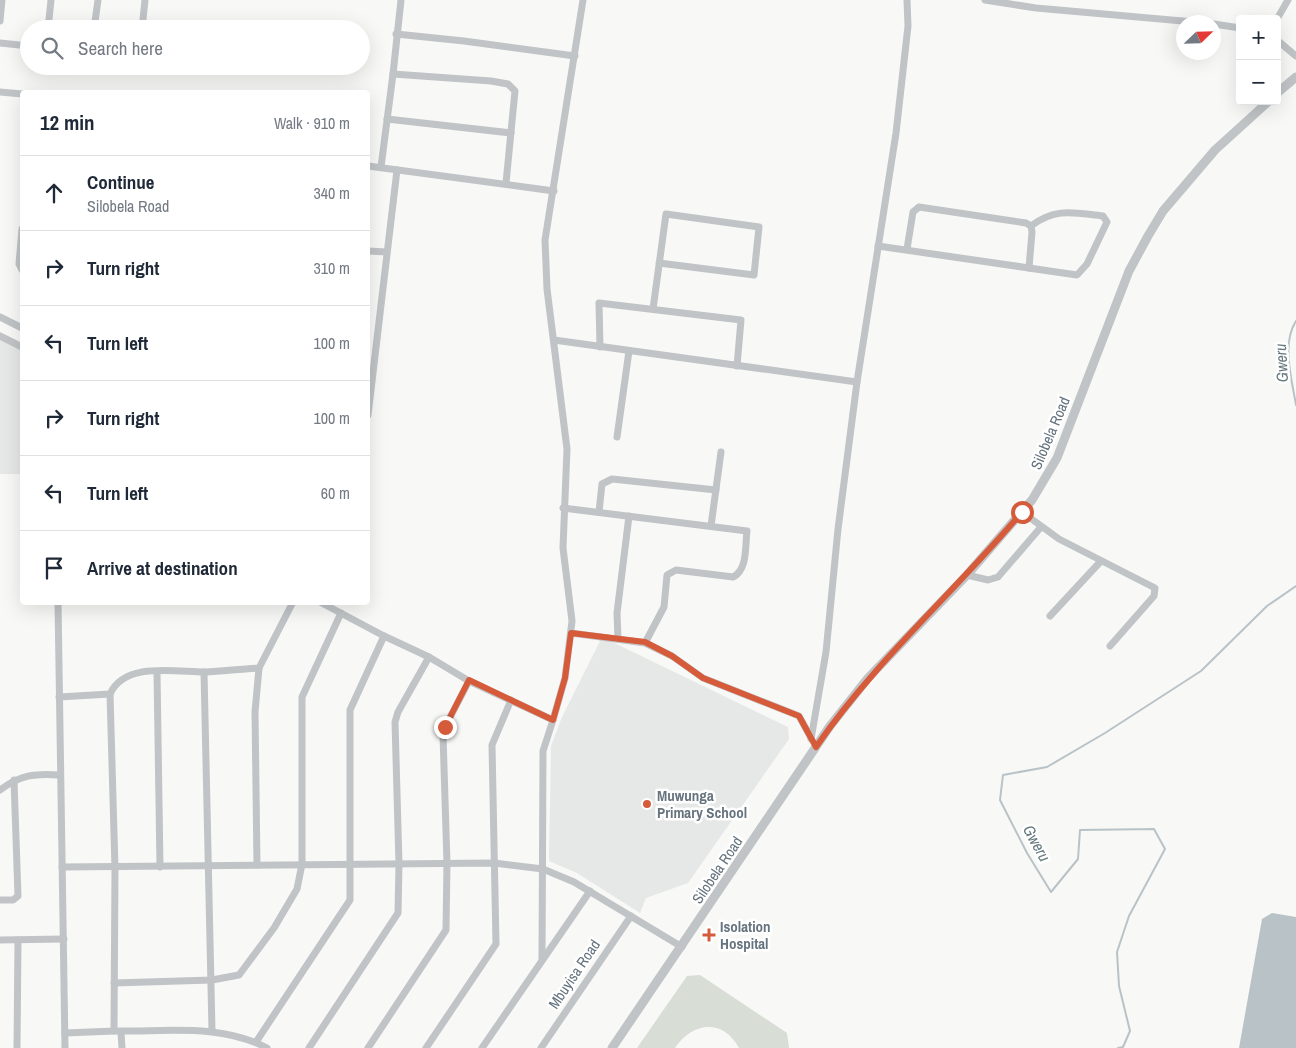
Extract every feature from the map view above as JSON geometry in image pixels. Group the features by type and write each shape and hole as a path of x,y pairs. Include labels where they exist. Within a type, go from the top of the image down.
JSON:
{"street":[{"path":"0,21 2,0"},
{"path":"49,20 51,0"},
{"path":"95,20 98,0"},
{"path":"143,20 145,0"},
{"path":"381,168 401,0"},
{"path":"542,960 543,751 565,678 571,633 563,548 563,508 567,449 545,256 547,224 554,191 583,0"},
{"path":"813,743 826,652 838,529 857,382 896,133 908,26 907,0"},
{"path":"985,0 1036,8 1176,20"},
{"path":"1279,15 1288,0"},
{"path":"1221,25 1236,27"},
{"path":"396,34 575,56"},
{"path":"0,43 20,45"},
{"path":"1281,43 1296,56"},
{"path":"393,74 491,81 512,86 515,91 506,183"},
{"path":"1281,90 1296,77"},
{"path":"0,92 20,94"},
{"name":"Silobela Road","path":"612,1048 682,947 813,743 868,678 967,575 1022,512 1043,484 1057,458 1129,271 1148,236 1163,211 1215,150 1264,105"},
{"path":"386,119 511,133"},
{"path":"370,166 506,183 554,191"},
{"path":"370,398 397,170"},
{"path":"908,250 912,212 919,207 1026,223 1031,226"},
{"path":"878,246 1077,275 1087,264 1107,222 1103,216 1065,212 1045,216 1031,226"},
{"path":"654,309 666,214 759,227 754,275 660,263"},
{"path":"1028,268 1031,226"},
{"path":"370,251 387,252"},
{"path":"20,252 20,266"},
{"path":"600,346 599,303 741,320 737,366"},
{"path":"0,316 20,327"},
{"path":"0,336 20,346"},
{"path":"554,340 857,382"},
{"path":"617,437 629,351"},
{"path":"711,526 722,452"},
{"path":"599,512 602,484 612,478 716,490"},
{"path":"563,508 746,530 742,568 733,577 676,570 667,575 664,607 645,642"},
{"path":"1022,512 1041,527 1101,561 1153,586 1156,591 1154,596 1110,646"},
{"path":"618,639 616,613 629,516"},
{"path":"967,575 988,580 998,577 1041,527"},
{"path":"1050,616 1101,561"},
{"path":"58,605 59,775 65,1048"},
{"path":"257,865 255,712 259,668 290,605"},
{"path":"326,605 429,657 469,680 553,720"},
{"path":"114,983 212,980 243,972 297,890 302,864 302,697 341,613"},
{"path":"571,633 645,642 672,656 703,678 799,716 813,743"},
{"path":"256,1042 350,900 350,710 384,636"},
{"path":"308,1048 398,913 399,864 395,722 398,712 429,657"},
{"path":"122,1048 117,1031 114,983 115,868 110,694 115,685 125,678 157,672 204,672 259,668"},
{"path":"157,672 160,867"},
{"path":"204,672 212,1031"},
{"path":"368,1048 446,930 447,863 444,731 469,680"},
{"path":"59,697 110,694"},
{"path":"426,1048 496,944 492,742 511,700"},
{"path":"0,790 14,780 29,774 59,775"},
{"path":"0,900 14,900 18,896 14,780"},
{"path":"62,867 494,863 543,869 590,891 682,947"},
{"path":"482,1048 590,891"},
{"name":"Mbuyisa Road","path":"540,1048 630,916"},
{"path":"0,940 64,939"},
{"path":"17,1048 18,940"},
{"path":"65,1033 212,1031 256,1042 267,1048"}],"shaded area":[{"path":"0,338 20,348 20,474 0,474"},
{"name":"Muwunga Primary School","path":"602,637 788,727 789,739 688,883 646,898 640,913 577,873 549,861 551,746 562,717"},
{"path":"1272,913 1296,917 1296,1048 1239,1048 1262,919"},
{"path":"700,975 787,1033 789,1048 739,1048 725,1032 707,1027 690,1033 675,1048 637,1048 687,976"}],"waterway":[{"name":"Gweru","path":"1296,321 1289,340 1288,351 1296,405"},
{"name":"Gweru","path":"1118,1048 1123,1047 1130,1031 1119,986 1117,952 1129,916 1165,849 1154,829 1080,830 1078,859 1051,892 1027,853 1000,800 1003,775 1047,767 1105,733 1201,671 1267,606 1296,586"}],"place":[{"name":"Muwunga Primary School","path":"647,804"},
{"name":"Isolation Hospital","path":"709,935"}],"route":[{"path":"445,727 469,680 553,720 565,678 571,633 645,642 672,656 703,678 799,716 816,747 868,678 967,575 1022,512"}]}
